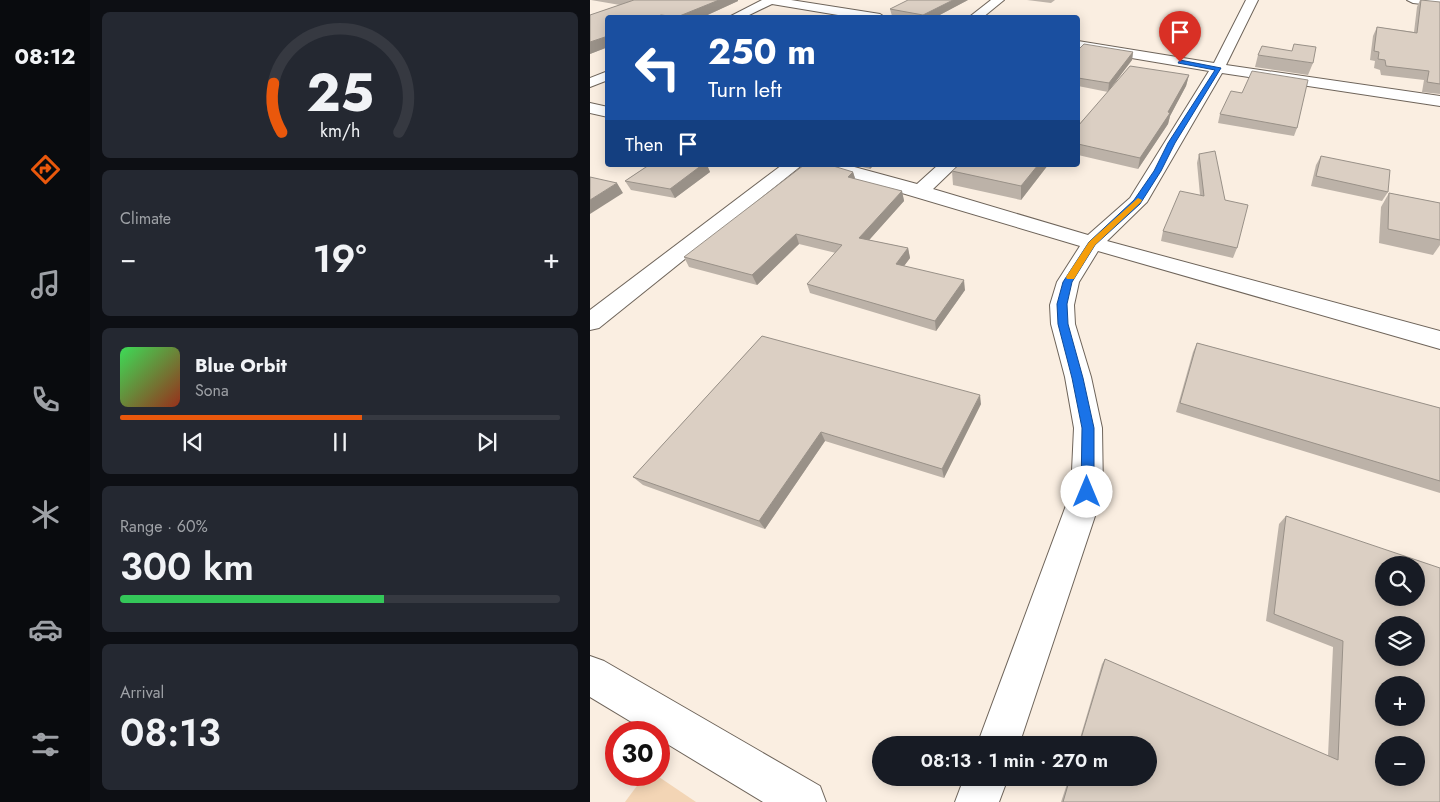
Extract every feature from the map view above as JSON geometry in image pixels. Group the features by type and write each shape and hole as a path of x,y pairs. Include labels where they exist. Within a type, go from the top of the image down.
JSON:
{"street":[{"path":"739,15 771,0 862,15"},
{"path":"978,15 998,0"},
{"path":"1001,736 1087,492 1088,428 1078,378 1063,324 1062,304 1068,282 1092,243 1137,202 1218,68 1252,0"},
{"path":"1413,0 1440,3"},
{"path":"1080,47 1440,101"},
{"path":"590,83 605,76"},
{"path":"590,108 605,111"},
{"path":"590,322 790,167"},
{"path":"834,167 1092,243 1440,340"},
{"path":"920,191 947,167"},
{"path":"590,675 804,802"},
{"path":"977,802 983,786"}],"shaded area":[{"path":"670,784 696,802 625,802 637,786 670,786"}],"building":[{"path":"634,0 719,0 682,15 605,15 605,37 590,42 590,15"},
{"path":"908,0 953,0 923,15 890,9"},
{"path":"1421,0 1440,2 1440,84 1427,82 1429,71 1386,66 1385,60 1378,59 1379,52 1374,51 1377,27 1417,33"},
{"path":"1084,44 1133,52 1109,83 1080,78 1080,48"},
{"path":"1294,44 1316,47 1313,63 1258,55 1262,46 1292,51"},
{"path":"1130,66 1189,75 1168,112 1170,113 1140,158 1080,144 1080,124"},
{"path":"1252,71 1308,80 1297,128 1220,114 1231,91 1242,93"},
{"path":"1215,151 1225,200 1248,205 1237,248 1163,231 1180,191 1204,196 1199,154"},
{"path":"1321,156 1390,170 1388,192 1316,176"},
{"path":"646,167 699,167 670,189 625,181"},
{"path":"801,167 837,167 853,172 848,177 902,191 859,238 908,248 896,264 964,280 935,321 807,284 842,245 796,234 752,275 684,257"},
{"path":"957,167 1036,167 1021,186 952,171"},
{"path":"590,177 617,183 590,200"},
{"path":"1389,193 1440,203 1440,240 1388,229"},
{"path":"762,336 980,395 942,469 821,432 759,521 633,477"},
{"path":"1197,343 1440,408 1440,481 1180,403"},
{"path":"1286,516 1404,556 1375,556 1375,606 1425,606 1425,563 1440,568 1440,802 1063,802 1068,786 1157,786 1157,736 1082,736 1105,659 1338,760 1343,641 1274,614"}],"slow traffic":[{"path":"1071,277 1092,243 1138,200"}],"route":[{"path":"1087,492 1088,428 1078,378 1063,324 1062,304 1068,282 1092,243 1137,202 1218,68 1180,62"}]}
